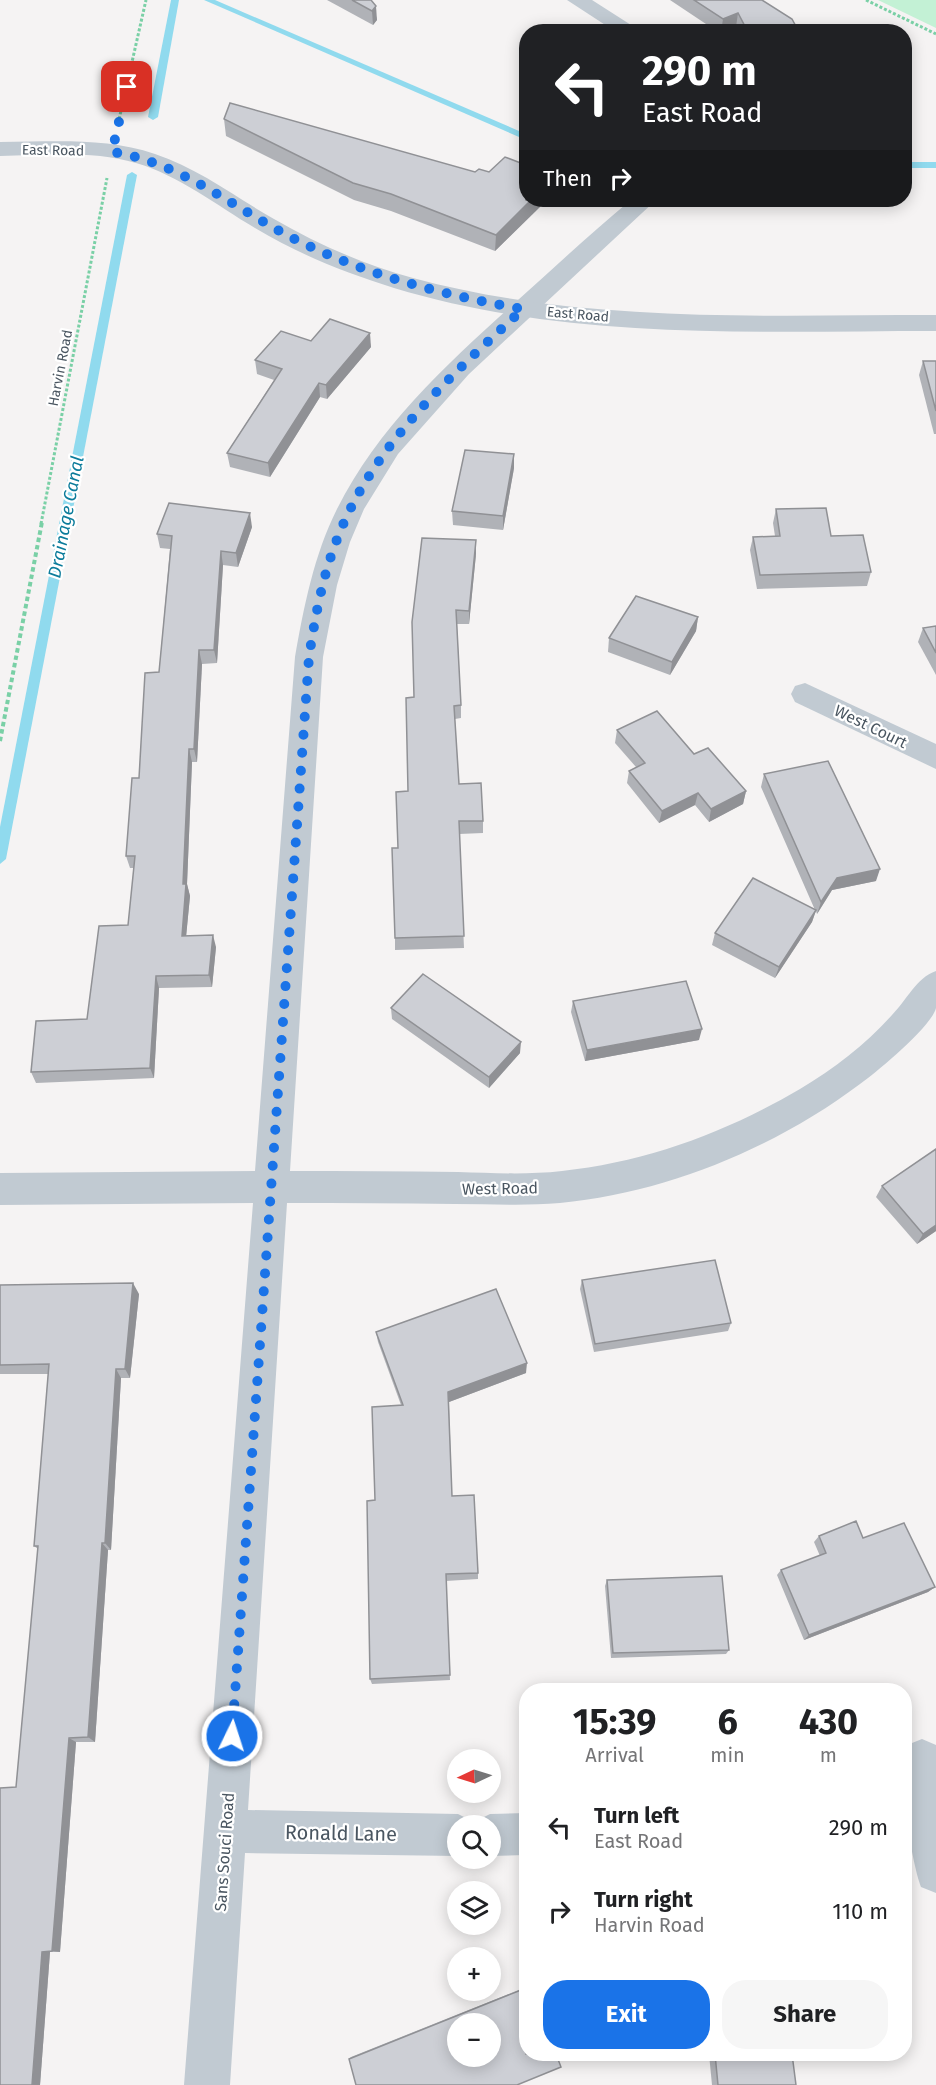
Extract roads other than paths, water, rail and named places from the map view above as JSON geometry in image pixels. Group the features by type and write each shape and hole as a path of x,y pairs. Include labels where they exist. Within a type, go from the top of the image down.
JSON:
{"street":[{"path":"577,0 618,24"},
{"name":"East Road","path":"0,150 112,152 147,159 189,177 266,224 356,267 461,298 523,309 681,322 936,322"},
{"name":"Sans Souci Road","path":"207,2085 309,657 319,597 336,541 358,497 391,442 437,389 636,207"},
{"name":"West Court","path":"805,694 936,758"},
{"name":"West Road","path":"0,1190 271,1186 514,1189 576,1185 642,1173 715,1148 787,1115 838,1081 881,1048 936,984"},
{"path":"921,1760 936,1872"},
{"name":"Ronald Lane","path":"225,1831 447,1835"},
{"path":"501,1835 519,1834"}],"waterway":[{"name":"Drainage Canal","path":"153,117 175,0"},
{"path":"208,0 519,134"},
{"path":"912,165 936,165"},
{"name":"Drainage Canal","path":"0,859 132,175"}]}
